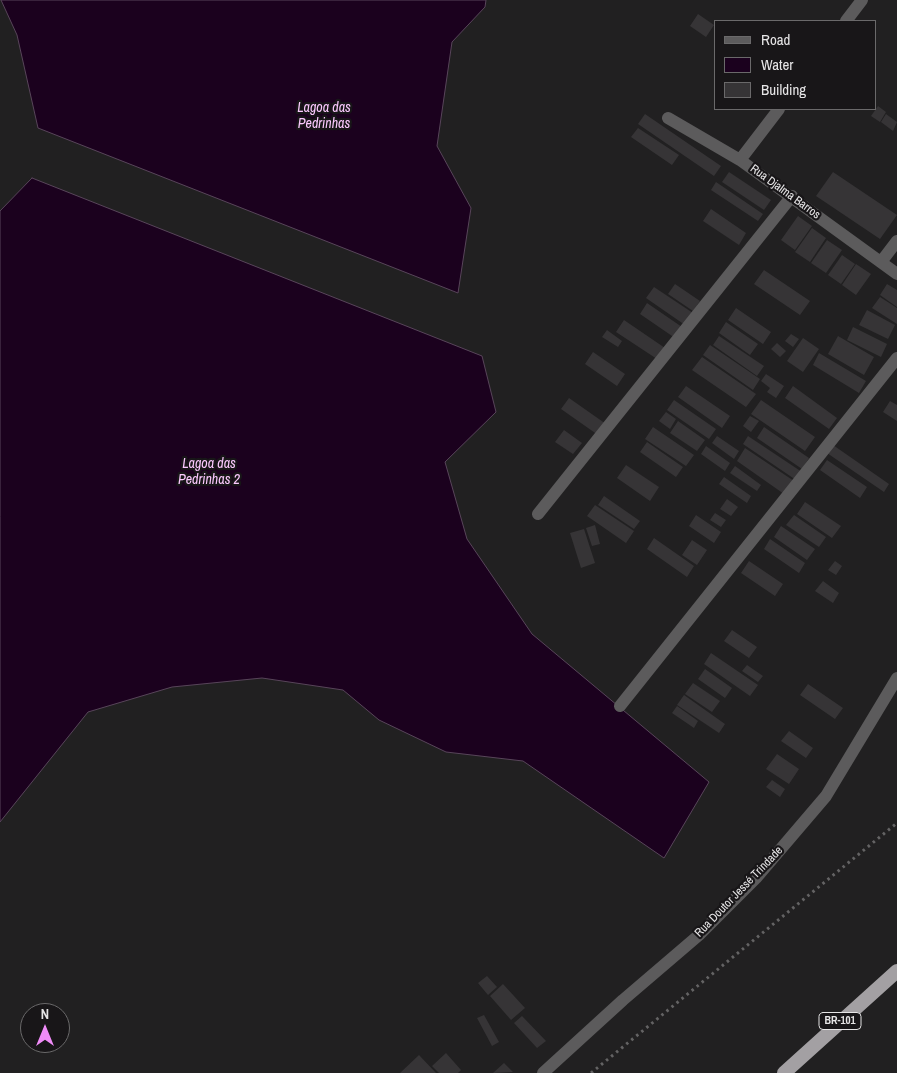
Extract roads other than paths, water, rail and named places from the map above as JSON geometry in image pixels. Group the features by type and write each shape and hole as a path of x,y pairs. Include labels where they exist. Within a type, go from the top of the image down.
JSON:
{"highway":[{"name":"BR-101","path":"784,1073 897,971"}],"street":[{"path":"847,20 862,0"},
{"path":"740,160 778,110"},
{"name":"Rua Djalma Barros","path":"668,118 740,160 897,274"},
{"path":"538,514 792,196"},
{"path":"881,262 897,241"},
{"path":"620,706 897,358"},
{"name":"Rua Doutor Jessé Trindade","path":"543,1073 623,1000 699,935 756,878 826,796 897,678"}],"water":[{"name":"Lagoa das Pedrinhas","path":"1,0 486,0 485,7 452,42 437,146 471,208 458,293 38,128 17,35"},
{"name":"Lagoa das Pedrinhas 2","path":"32,178 482,356 496,412 445,462 467,539 532,634 709,782 664,858 523,761 446,752 379,720 343,690 262,678 172,687 88,712 0,822 0,211"}]}
